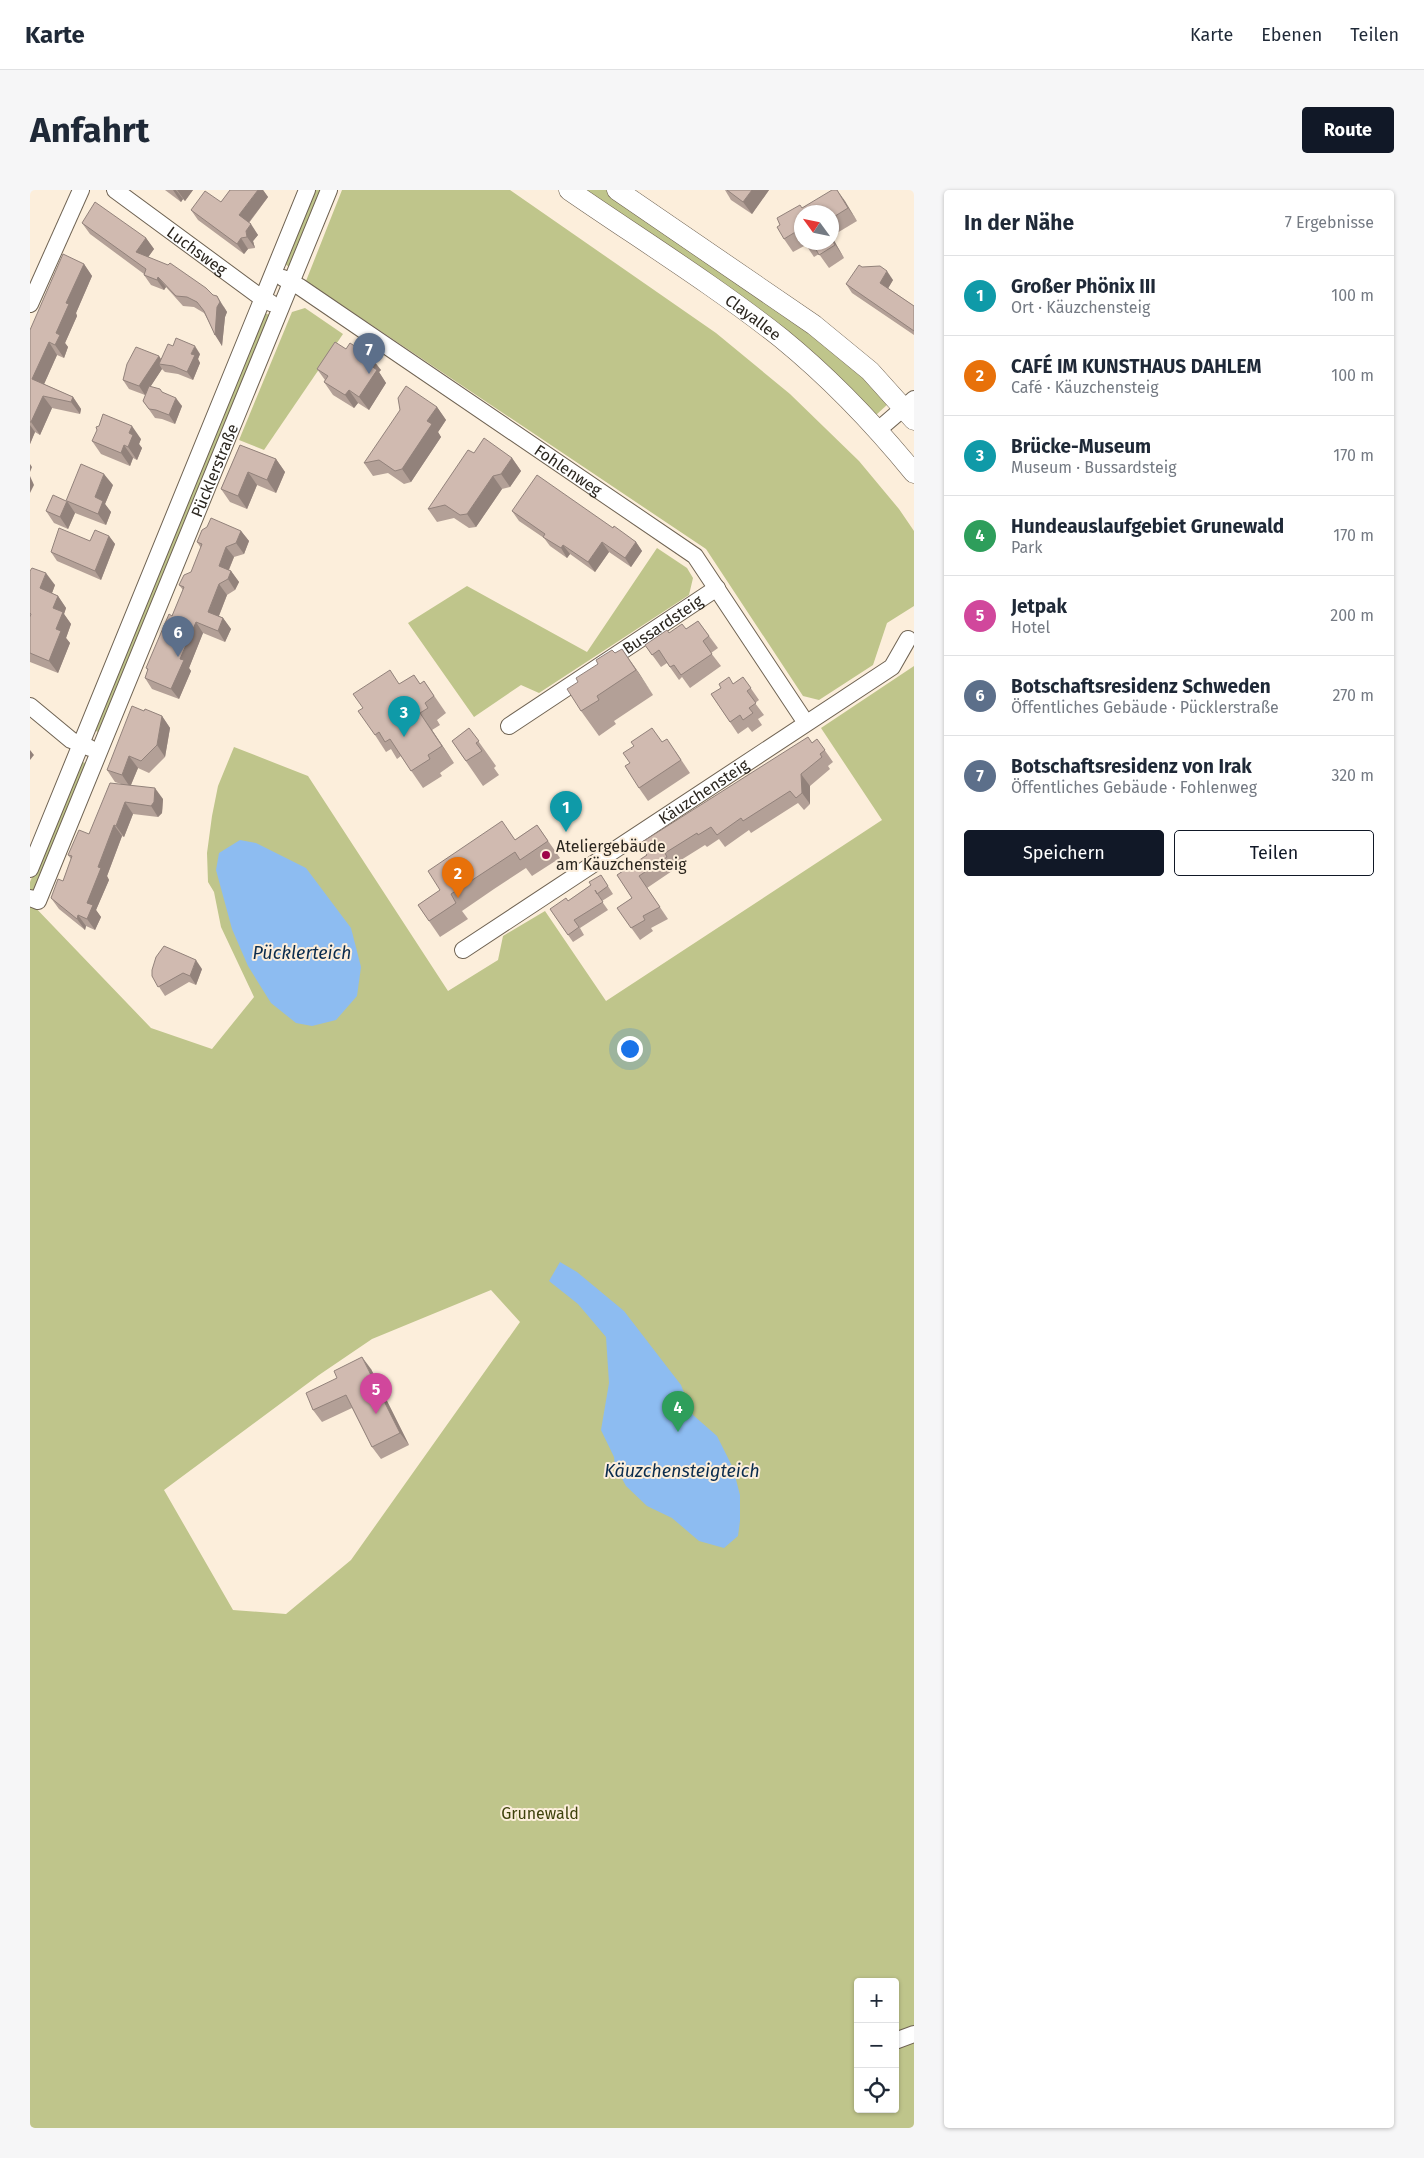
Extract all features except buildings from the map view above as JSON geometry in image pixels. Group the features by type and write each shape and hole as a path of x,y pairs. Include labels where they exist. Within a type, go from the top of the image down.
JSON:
{"main road":[{"name":"Clayallee","path":"569,190 769,329 815,367 878,430 914,473"},
{"name":"Clayallee","path":"618,190 814,325 870,371 911,409"}],"street":[{"path":"30,304 81,190"},
{"name":"Luchsweg","path":"115,190 263,299 282,307"},
{"name":"Pücklerstraße","path":"30,869 307,190"},
{"name":"Pücklerstraße","path":"30,898 38,901 329,190"},
{"name":"Fohlenweg","path":"273,274 292,282 695,556 806,723"},
{"path":"878,430 911,409"},
{"name":"Bussardsteig","path":"509,726 717,588"},
{"name":"Käuzchensteig","path":"463,950 892,667 908,639"},
{"path":"30,706 71,740 100,752"},
{"path":"899,2040 914,2034"}],"green space":[{"path":"314,190 323,190 289,267 284,263"},
{"path":"342,190 510,190 716,333 790,394 859,461 899,509 914,531 914,606 887,623 873,665 819,700 803,696 706,549 306,281"},
{"path":"583,190 606,190 755,292 840,353 889,403 876,415"},
{"path":"305,308 343,334 264,450 239,440 292,312"},
{"path":"264,313 270,315 98,732 94,730"},
{"path":"657,548 687,568 693,578 689,595 539,693 521,685 474,717 408,623 467,586 587,652"},
{"name":"Grunewald","path":"914,666 914,2128 30,2128 30,902 151,1028 212,1049 254,997 221,927 214,892 208,882 207,853 212,816 218,786 234,747 308,776 448,991 498,960 503,936 545,911 606,1001 882,820 821,728","holes":["491,1290 520,1322 351,1560 286,1614 233,1610 164,1490 319,1375 372,1339"]},
{"path":"80,761 88,764 35,892 30,890 30,882"}],"water":[{"name":"Pücklerteich","path":"240,840 256,843 306,868 351,928 361,967 357,996 336,1020 312,1026 296,1023 271,1003 248,966 232,929 216,870 219,853"},
{"name":"Käuzchensteigteich","path":"560,1262 577,1272 624,1311 681,1385 693,1415 717,1436 733,1468 740,1495 738,1536 724,1548 699,1541 672,1518 647,1506 626,1486 615,1466 614,1457 601,1430 609,1383 606,1337 578,1304 549,1281"}],"place":[{"name":"Botschaftsresidenz von Irak","path":"369,374"},
{"name":"Botschaftsresidenz Schweden","path":"178,657"},
{"name":"Brücke-Museum","path":"404,737"},
{"name":"Großer Phönix III","path":"566,832"},
{"name":"Ateliergebäude am Käuzchensteig","path":"546,855"},
{"name":"CAFÉ IM KUNSTHAUS DAHLEM","path":"458,898"},
{"name":"Jetpak","path":"376,1414"},
{"name":"Hundeauslaufgebiet Grunewald","path":"678,1432"}]}
